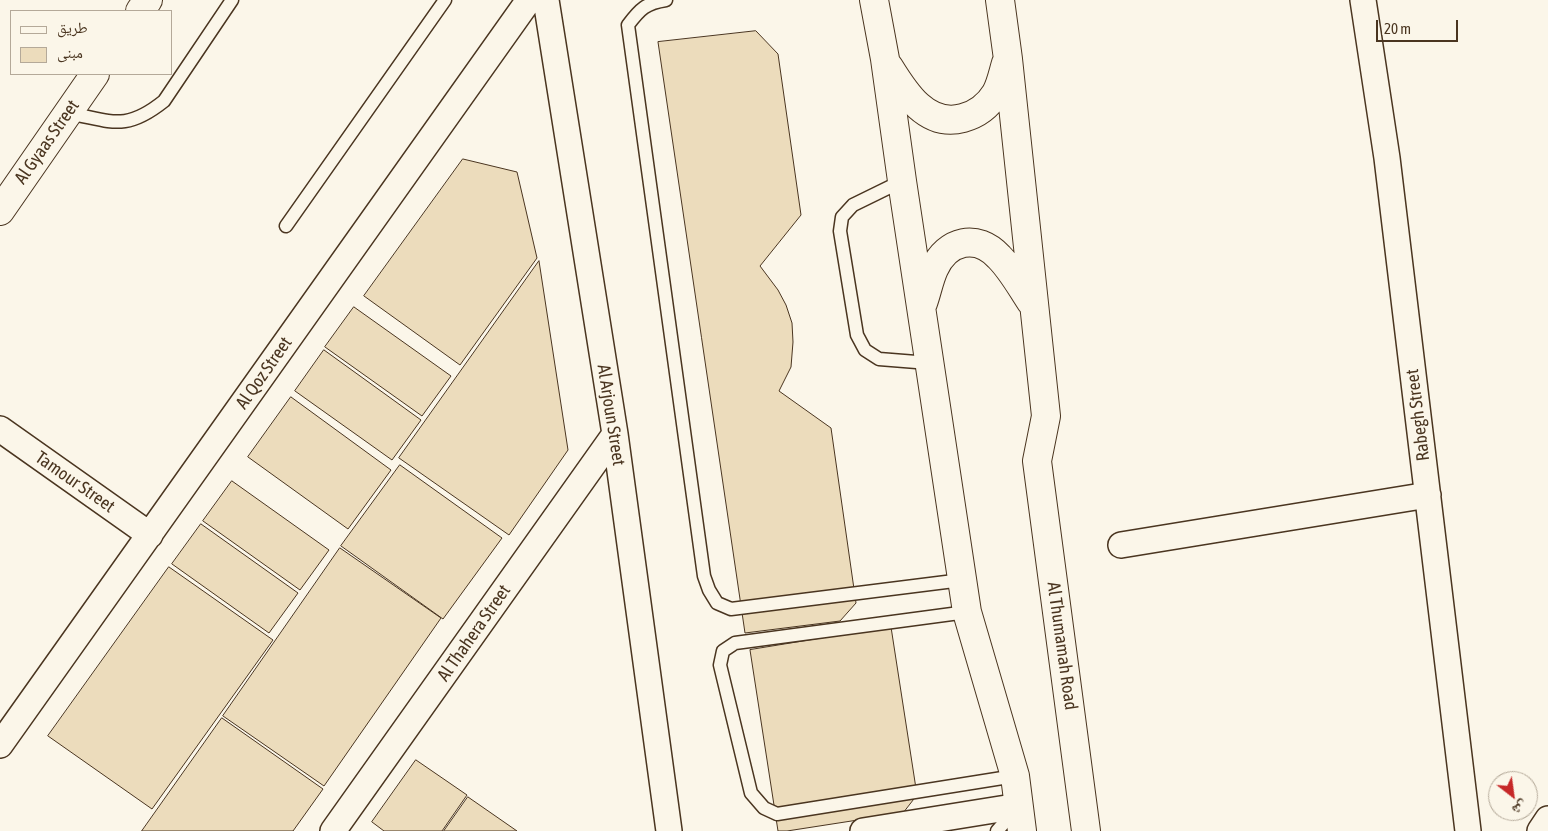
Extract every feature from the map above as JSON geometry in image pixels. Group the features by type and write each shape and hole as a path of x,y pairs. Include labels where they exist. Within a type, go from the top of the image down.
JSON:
{"main road":[{"path":"874,0 885,59 967,612 1015,776 1021,818"},
{"name":"Al Thumamah Road","path":"1000,0 1046,416 1037,461 1086,831"},
{"path":"885,59 903,89 925,111 935,117 958,119 974,115 986,107 997,92 1008,60"},
{"name":"Al Gyaas Street","path":"0,211 94,75"},
{"path":"921,310 934,269 947,251 958,244 975,242 989,248 999,257 1033,305"}],"street":[{"name":"Al Qoz Street","path":"0,745 529,0"},
{"name":"Al Arjoun Street","path":"546,0 614,434 669,831"},
{"name":"Rabegh Street","path":"1364,0 1387,158 1468,831"},
{"name":"Tamour Street","path":"1,433 150,535"},
{"name":"Al Thahera Street","path":"333,831 614,434"},
{"path":"1121,546 1428,495"},
{"path":"863,831 1021,818"},
{"path":"1540,831 1548,819"}],"lane":[{"path":"67,113 111,122 126,122 152,111 164,102 232,0"},
{"path":"286,226 445,0"},
{"path":"666,0 651,3 637,14 628,25 704,576 709,590 717,603 731,609 962,580"},
{"path":"902,181 854,205 842,218 840,231 857,335 865,350 879,359 929,363"},
{"path":"967,612 735,643 723,651 720,665 751,792 764,808 777,814 1015,776"},
{"path":"997,831 1021,818"}],"building":[{"path":"756,31 778,54 801,215 760,266 778,290 786,305 792,323 791,367 779,391 831,428 856,603 840,621 745,633 658,42"},
{"path":"463,159 517,172 537,258 460,365 364,296"},
{"path":"539,261 568,450 509,535 399,458"},
{"path":"354,307 451,376 422,416 325,347"},
{"path":"324,350 421,420 392,460 295,391"},
{"path":"291,397 391,470 348,529 248,457"},
{"path":"400,465 502,538 443,619 341,546"},
{"path":"232,481 329,550 300,590 203,521"},
{"path":"201,524 298,593 269,633 172,564"},
{"path":"340,548 441,618 324,786 223,716"},
{"path":"169,567 273,640 152,809 48,736"},
{"path":"891,627 917,795 903,813 778,831 750,650"},
{"path":"222,718 323,789 293,831 142,831"},
{"path":"416,760 467,795 442,831 384,831 372,822"},
{"path":"468,797 517,831 444,831"}]}
